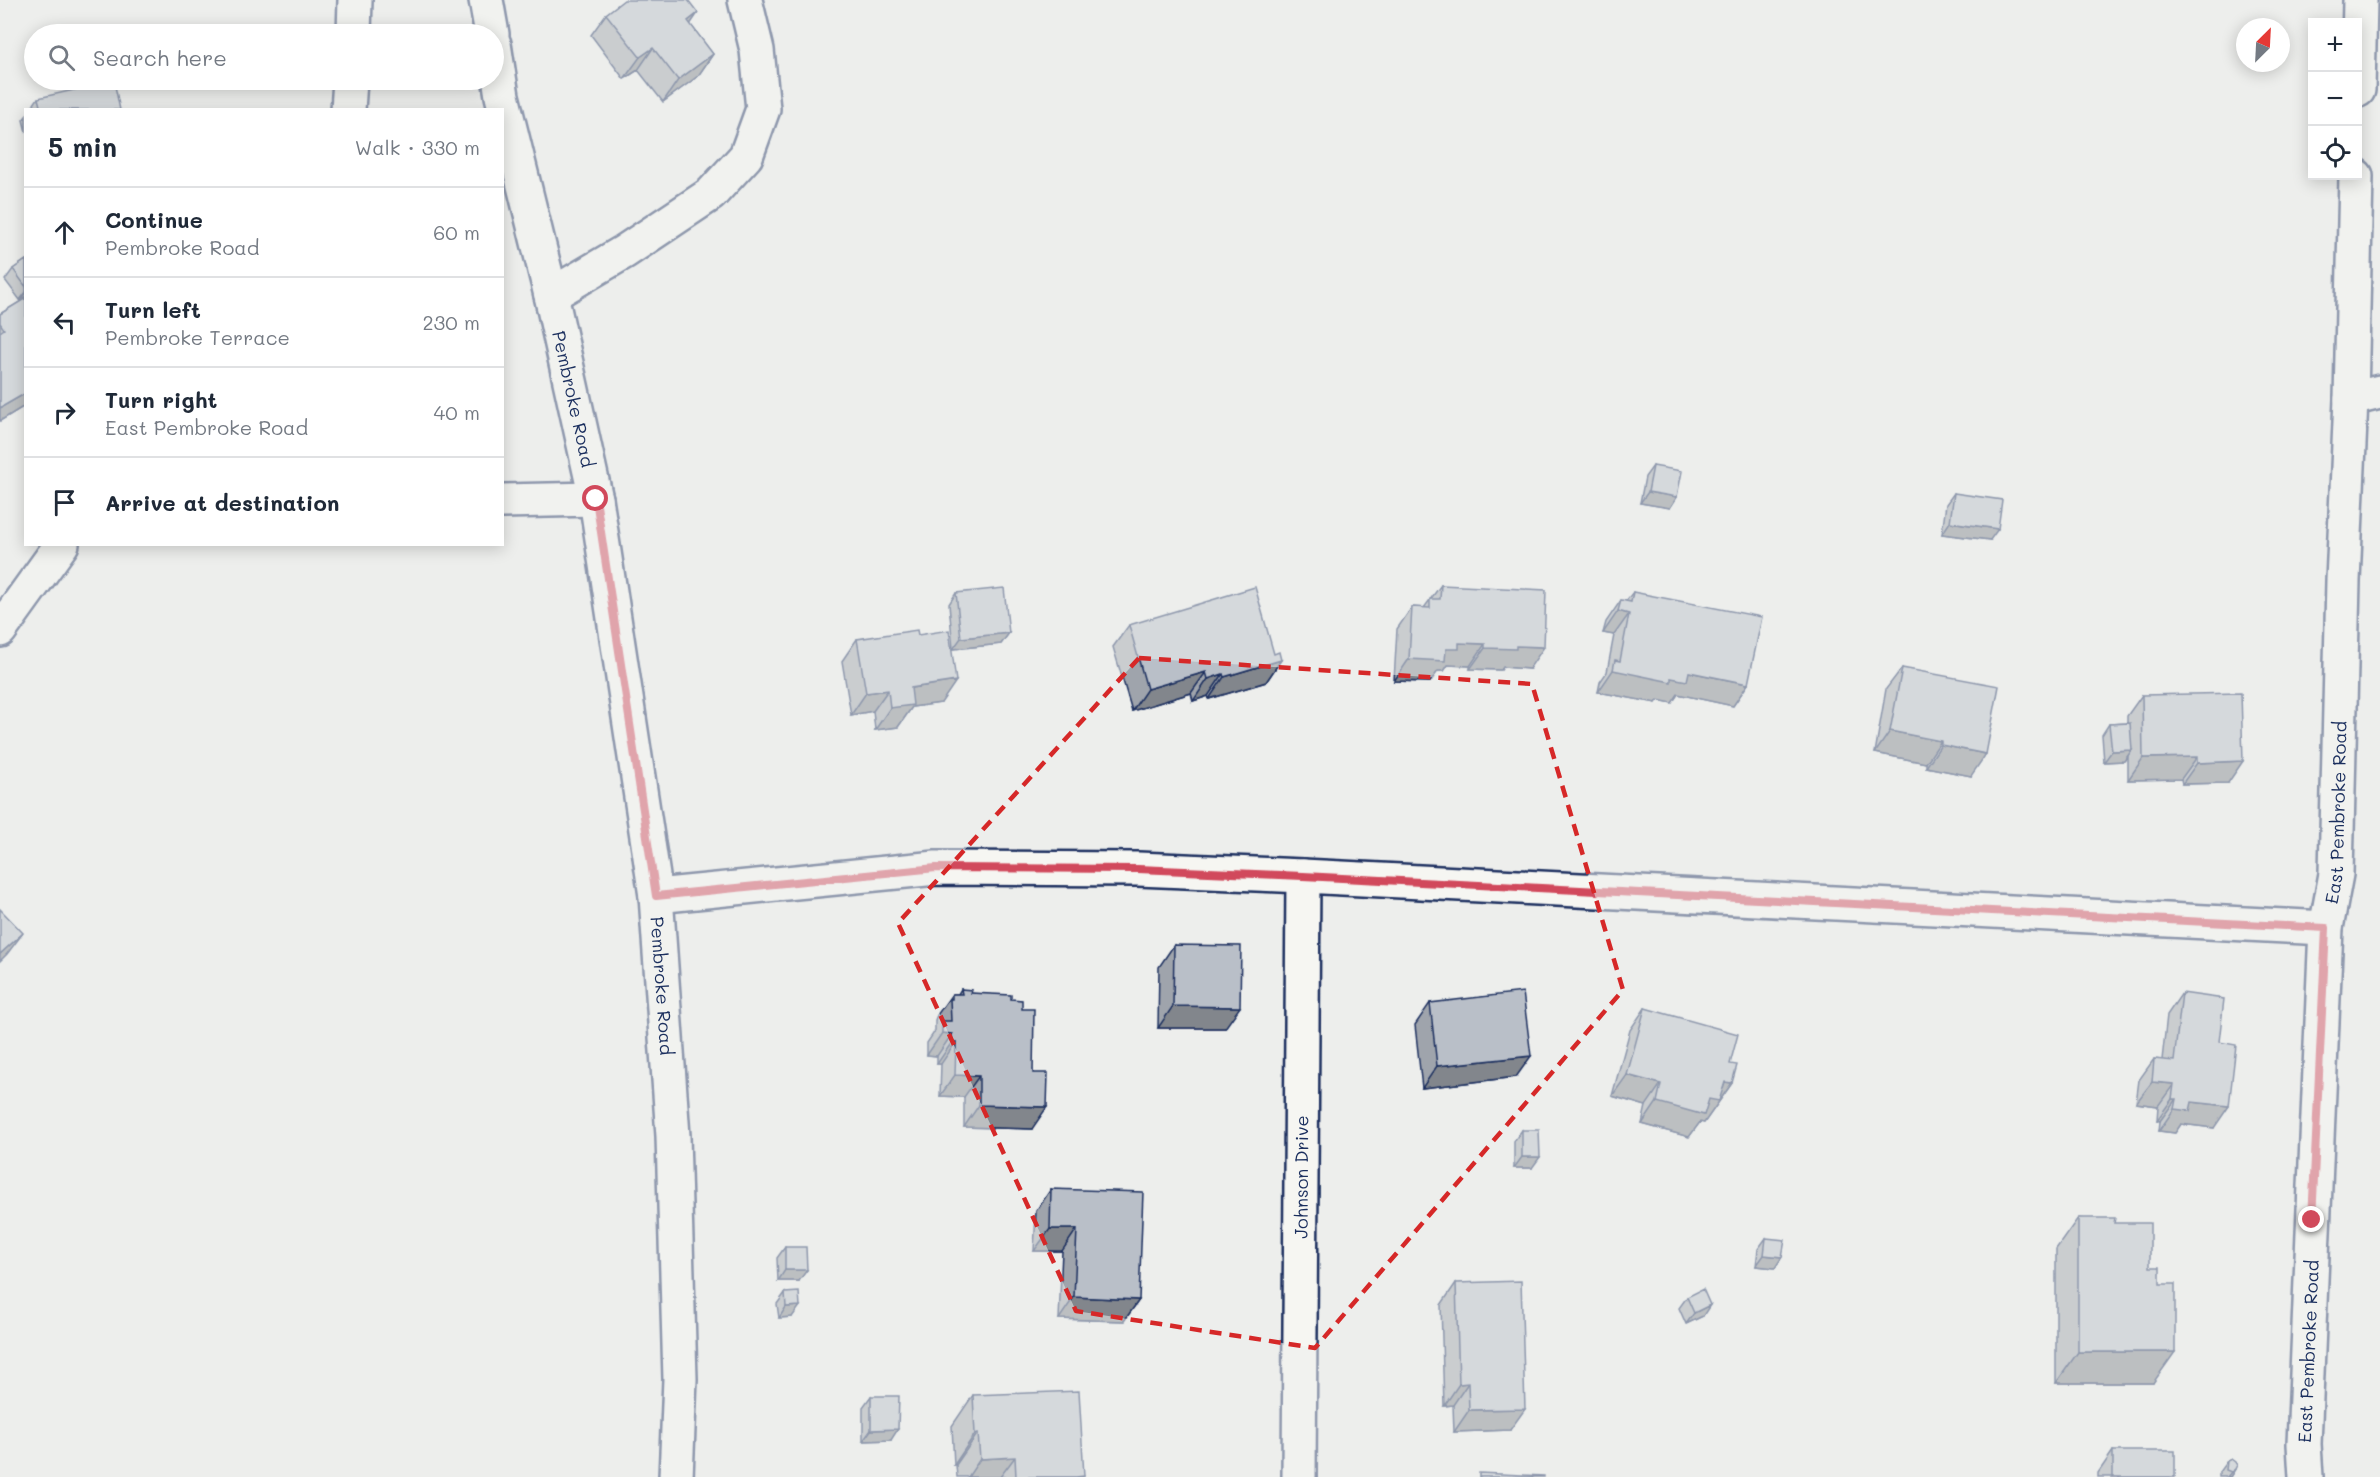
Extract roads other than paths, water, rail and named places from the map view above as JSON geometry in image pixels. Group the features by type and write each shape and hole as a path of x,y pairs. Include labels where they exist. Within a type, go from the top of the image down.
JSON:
{"street":[{"path":"354,24 355,0"},
{"path":"486,0 490,24"},
{"path":"551,295 624,252 711,194 746,156 763,109 756,50 745,0"},
{"path":"2358,72 2360,0"},
{"path":"348,108 349,90"},
{"name":"Pembroke Road","path":"501,90 551,295 596,499 656,896 673,1136 680,1379 676,1477"},
{"name":"East Pembroke Road","path":"2306,1477 2304,1444 2326,928 2336,874 2343,581 2366,396 2356,180"},
{"path":"504,501 596,499"},
{"path":"0,630 61,546"},
{"path":"656,896 936,868 1138,869 2326,928"},
{"name":"Johnson Drive","path":"1299,1477 1303,876"}]}
